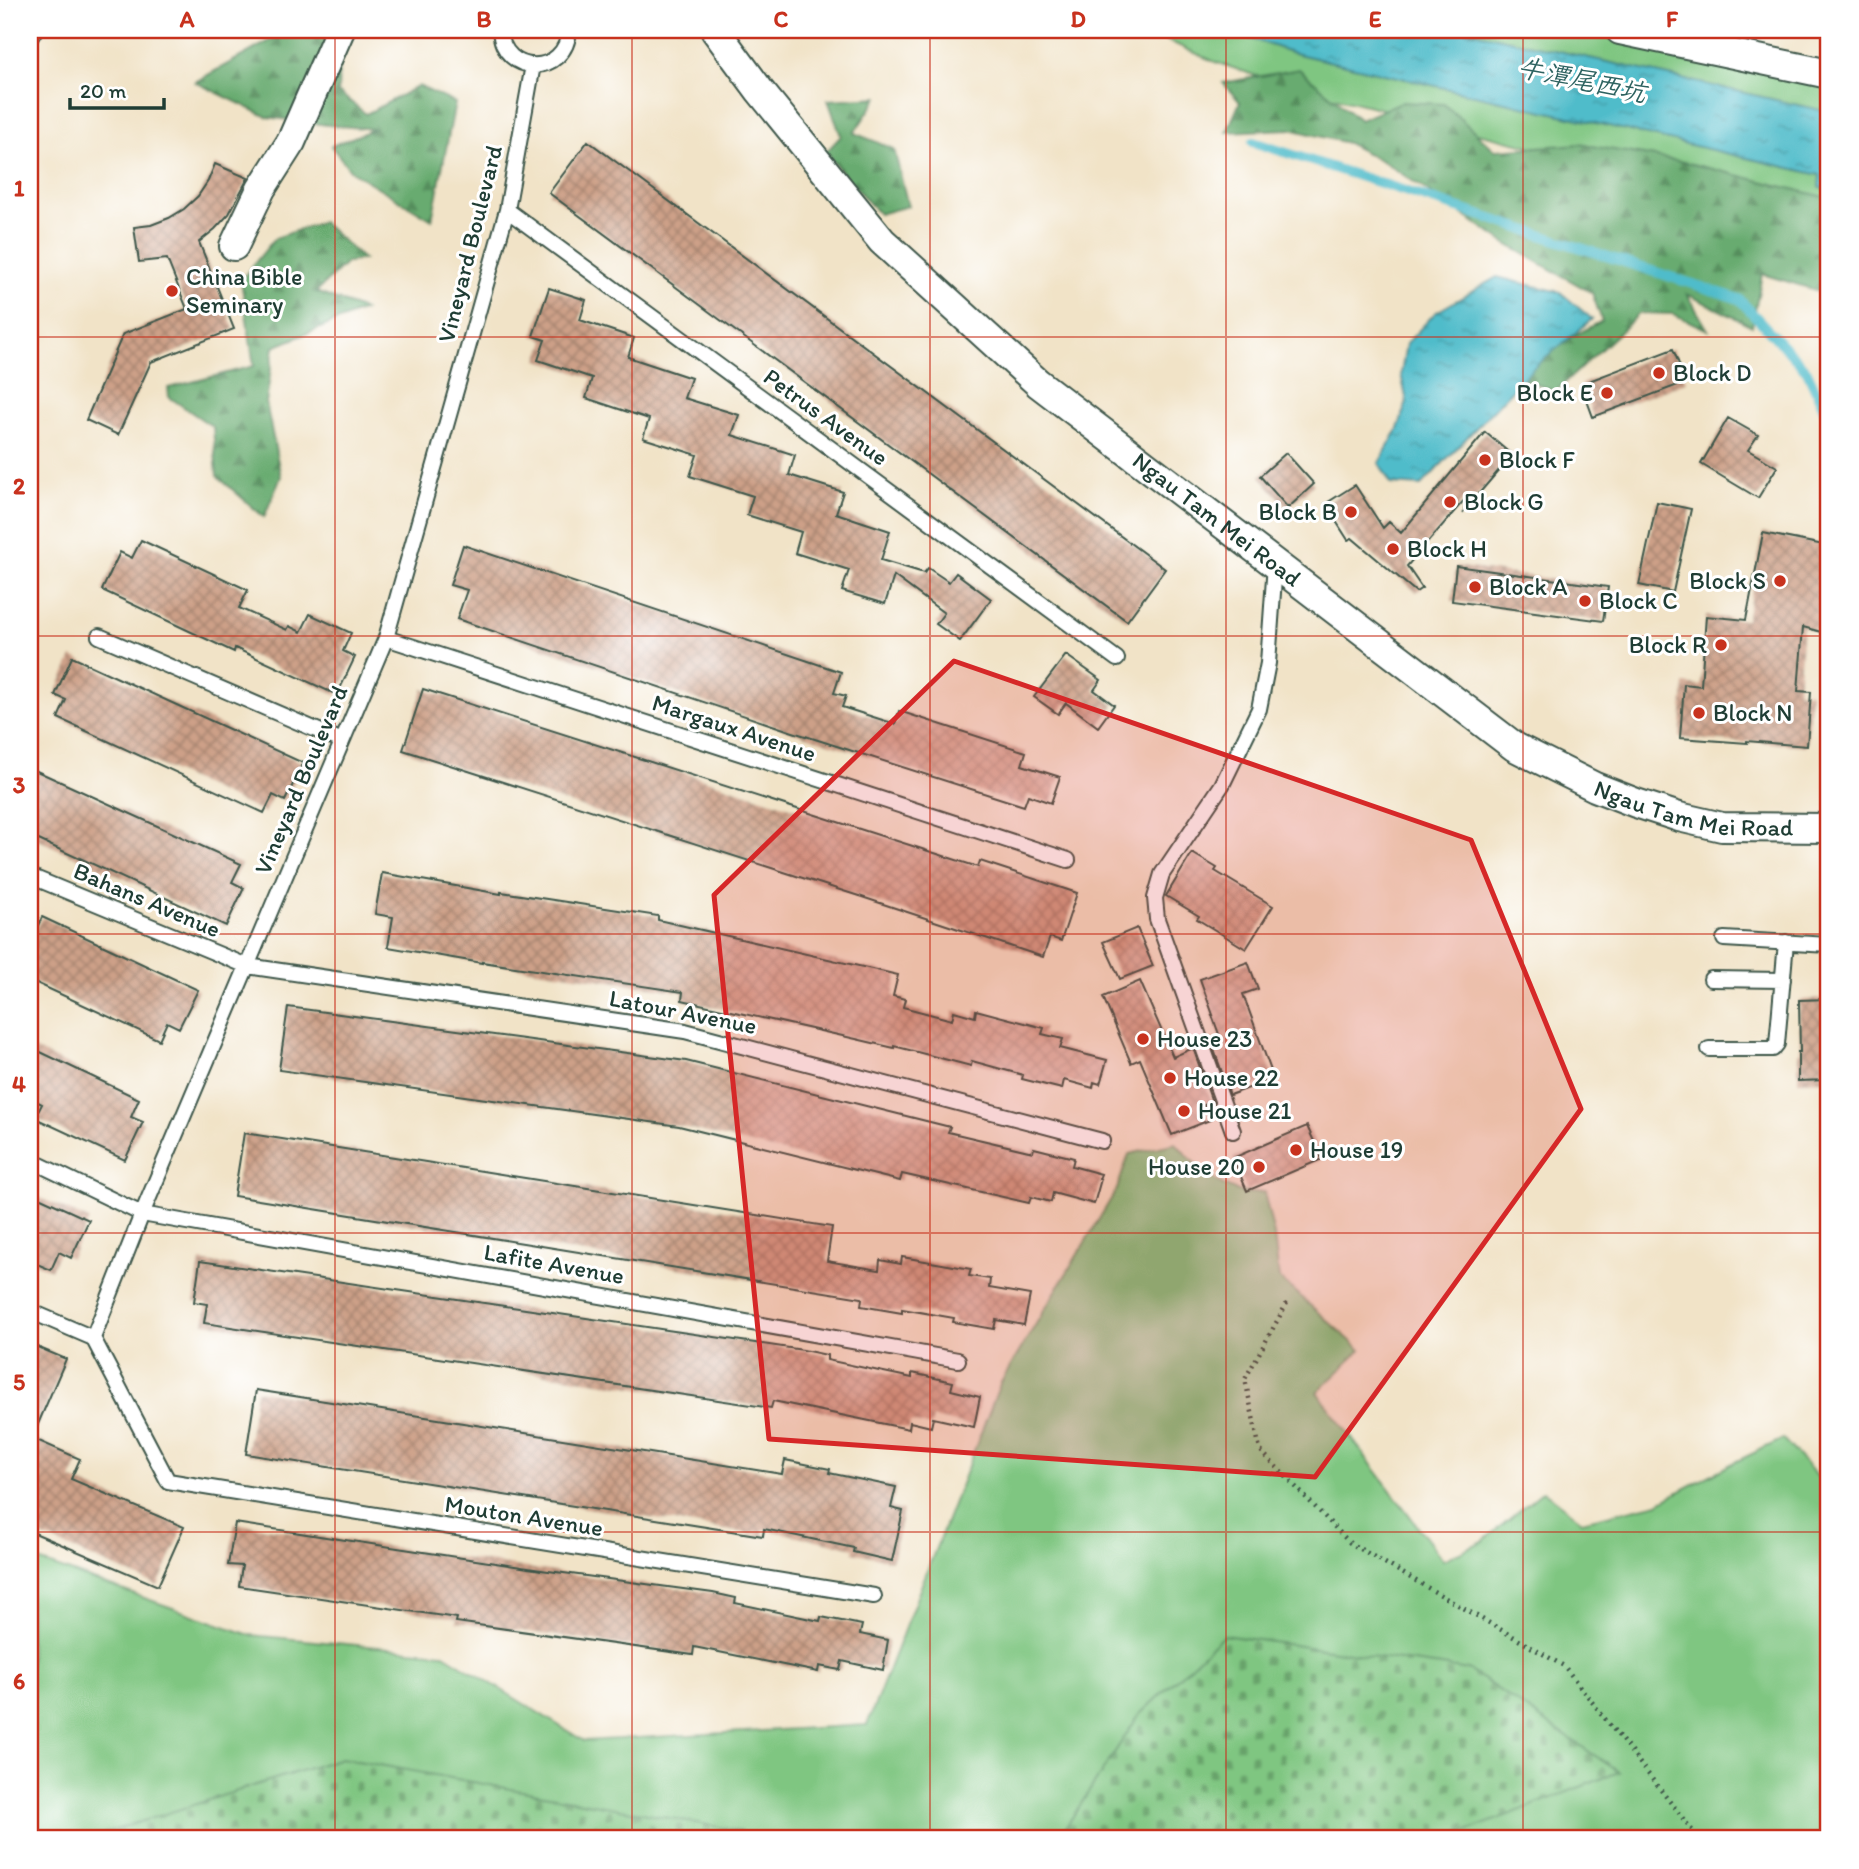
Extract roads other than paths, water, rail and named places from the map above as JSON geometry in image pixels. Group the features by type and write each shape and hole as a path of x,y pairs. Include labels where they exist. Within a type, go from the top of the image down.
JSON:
{"street":[{"path":"234,246 261,189 291,142 341,30"},
{"name":"Ngau Tam Mei Road","path":"715,30 760,91 882,241 1038,383 1515,747 1595,788 1679,817 1722,827 1829,828"},
{"path":"1620,30 1829,74"}],"lane":[{"path":"30,38 35,30"},
{"path":"500,30 500,39 505,50 523,64 533,65 545,64 563,52 568,42 569,30"},
{"name":"Vineyard Boulevard","path":"93,1338 142,1214 386,638 507,211 533,65"},
{"name":"Petrus Avenue","path":"507,211 1117,659"},
{"path":"1233,1131 1157,919 1155,898 1162,874 1222,785 1259,709 1268,663 1275,564"},
{"path":"99,636 342,741"},
{"name":"Margaux Avenue","path":"386,638 1068,860"},
{"name":"Bahans Avenue","path":"30,876 247,966"},
{"path":"1724,939 1829,944"},
{"path":"1709,1049 1773,1049 1777,1044 1786,942"},
{"name":"Latour Avenue","path":"247,966 685,1031 1102,1140"},
{"path":"1711,979 1783,980"},
{"name":"Lafite Avenue","path":"30,1160 142,1214 958,1360"},
{"path":"30,1311 93,1338"},
{"name":"Mouton Avenue","path":"93,1338 167,1481 874,1596"}],"water":[{"name":"牛潭尾西坑","path":"1225,30 1465,30 1829,112 1829,190 1819,187 1820,175 1294,53"},
{"path":"1497,277 1560,292 1592,319 1531,370 1421,486 1391,484 1379,463 1398,429 1407,402 1401,374 1406,344 1435,313"}],"waterway":[{"path":"1253,142 1739,299 1807,371 1829,420"}],"place":[{"name":"China Bible Seminary","path":"172,291"},
{"name":"Block D","path":"1659,373"},
{"name":"Block E","path":"1607,393"},
{"name":"Block F","path":"1485,460"},
{"name":"Block G","path":"1450,502"},
{"name":"Block B","path":"1351,512"},
{"name":"Block H","path":"1393,549"},
{"name":"Block S","path":"1780,581"},
{"name":"Block A","path":"1475,587"},
{"name":"Block C","path":"1585,601"},
{"name":"Block R","path":"1721,645"},
{"name":"Block N","path":"1699,713"},
{"name":"House 23","path":"1143,1039"},
{"name":"House 22","path":"1170,1078"},
{"name":"House 21","path":"1184,1111"},
{"name":"House 19","path":"1296,1150"},
{"name":"House 20","path":"1259,1167"}]}
